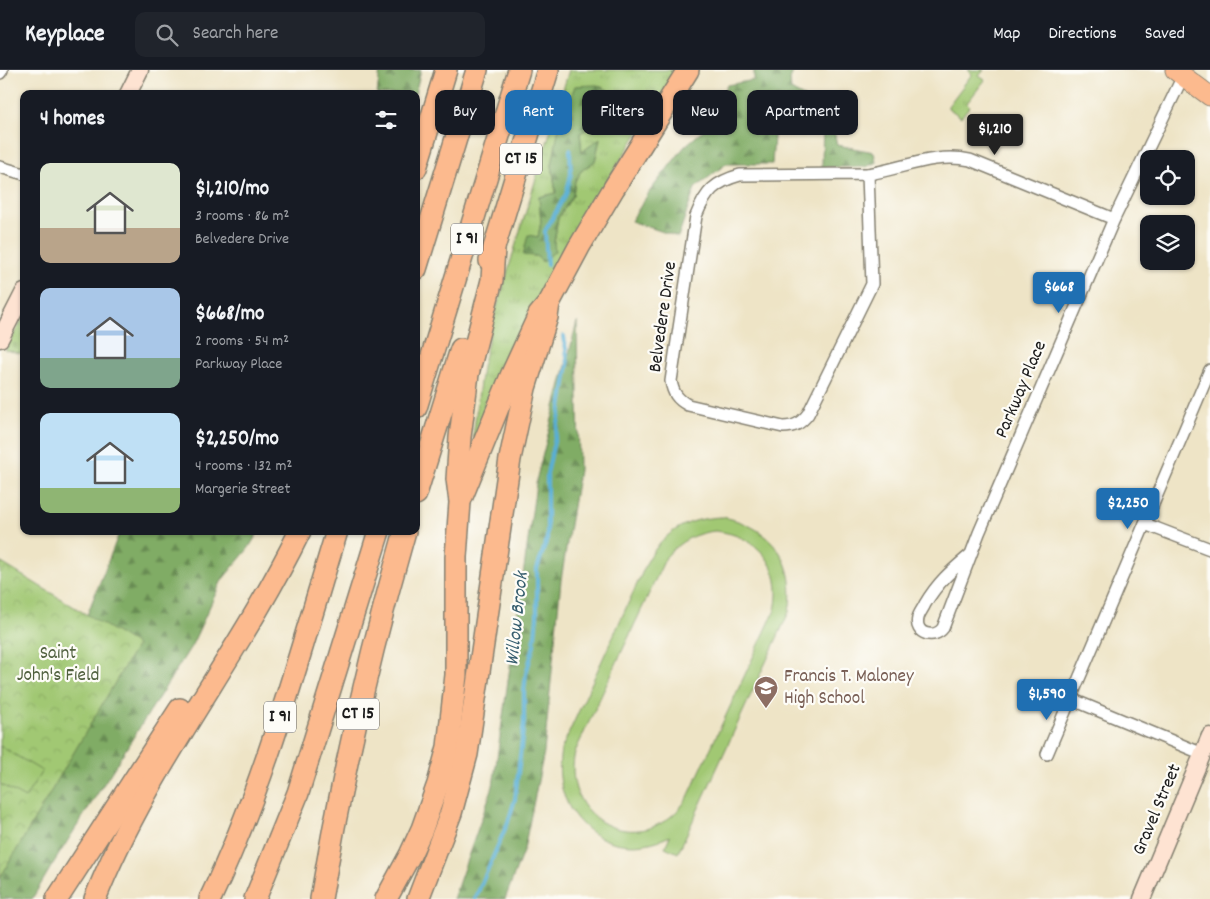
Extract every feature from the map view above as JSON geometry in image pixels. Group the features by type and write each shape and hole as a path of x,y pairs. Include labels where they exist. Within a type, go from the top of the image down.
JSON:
{"highway":[{"path":"420,155 446,70"},
{"name":"I 91","path":"420,257 477,70"},
{"name":"I 91","path":"420,395 519,70"},
{"name":"CT 15","path":"420,481 548,70"},
{"path":"460,502 539,315 549,303 614,188 688,70"},
{"path":"386,899 404,868 422,829 438,784 448,747 455,683 456,557 460,502 457,479 463,403 474,348 492,280 494,248"},
{"path":"418,899 451,813 467,754 514,436 547,317 549,303"},
{"path":"95,899 118,846 145,793 273,585 298,535"},
{"name":"I 91","path":"210,899 253,799 336,535"},
{"name":"I 91","path":"255,899 280,841 301,784 378,535"},
{"name":"CT 15","path":"320,899 359,708 404,535"},
{"path":"57,899 233,628 248,609 273,585"}],"main road":[{"path":"130,90 140,70"},
{"path":"1179,73 1210,96"},
{"path":"0,339 20,300"},
{"name":"Gravel Street","path":"1142,899 1210,736"}],"street":[{"path":"0,74 2,70"},
{"name":"Parkway Place","path":"970,555 943,578 918,616 918,626 924,633 932,635 943,628 970,555 1114,219 1179,73"},
{"name":"Belvedere Drive","path":"868,174 872,284 812,406 802,422 793,427 783,427 688,405 679,400 673,391 671,381 696,216 702,202 711,189 725,179 740,175 868,174 956,157 970,160 1114,219"},
{"path":"0,167 20,173"},
{"path":"1047,754 1210,370"},
{"path":"1145,524 1210,549"},
{"path":"1071,699 1203,754"}],"green space":[{"path":"380,70 421,70 416,90 378,90"},
{"path":"569,70 679,70 663,95 663,90 607,90 597,85 594,90 582,90 582,112 572,129 572,90 563,90"},
{"path":"754,70 794,70 790,79 791,90 747,90 747,135 774,135 772,164 726,164 695,188 678,237 631,221 650,191 685,146 698,135 737,135 737,90 725,90 727,85 754,80"},
{"path":"968,70 984,70 979,76 985,80 967,103 970,106 961,117 948,108 948,106 972,74"},
{"path":"597,85 607,90 582,90 582,132 580,133 582,152 600,138 595,161 581,171 575,181 573,195 558,218 554,243 555,251 543,262 536,256 523,255 528,235 538,237 541,222 539,197 556,193 552,165 557,135 572,135 572,94 575,86"},
{"path":"582,132 582,135 637,135 577,229 540,295 505,368 478,437 473,437 482,367 495,313 549,135 569,135 552,165 556,194 539,197 541,222 538,237 524,255 536,256 543,262 554,243 558,218 573,195 575,181 581,171 595,161 600,139 582,152 580,133"},
{"path":"823,135 835,135 837,145 874,152 876,163 865,167 822,167"},
{"path":"577,322 579,470 561,580 544,752 524,849 505,899 453,899 493,786 537,477"},
{"path":"20,323 20,353 5,350"},
{"path":"723,517 756,529 778,550 790,578 789,612 678,853 665,847 670,836 647,844 625,844 605,839 587,829 574,814 564,796 560,774 561,750 648,560 670,533 689,523","holes":["715,531 730,534 756,546 772,567 776,580 777,594 775,610 688,797 671,816 651,827 630,830 610,826 593,816 580,799 574,778 575,752 666,557 682,542 694,536"]},
{"path":"118,535 257,535 248,549 222,580 192,645 32,899 0,899 0,878 136,646 87,615"},
{"name":"Saint John's Field","path":"0,562 137,645 0,878"},
{"path":"0,746 42,771 25,798 0,784"}],"waterway":[{"name":"Willow Brook","path":"547,265 545,231 566,194 571,174 570,150"},
{"name":"Willow Brook","path":"475,899 508,822 515,799 524,722 526,674 534,645 537,617 537,569 547,539 547,474 560,414 568,364 564,336"}],"place":[{"name":"Francis T. Maloney High School","path":"766,709"}]}
